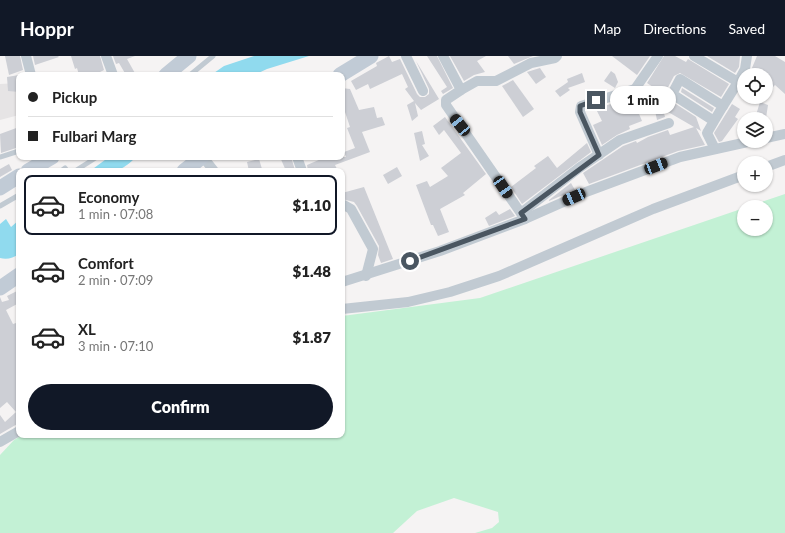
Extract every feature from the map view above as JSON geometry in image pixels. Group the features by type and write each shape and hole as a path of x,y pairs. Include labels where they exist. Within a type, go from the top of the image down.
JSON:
{"street":[{"path":"26,56 30,72"},
{"path":"106,56 112,72"},
{"path":"170,72 189,56"},
{"path":"345,72 371,56"},
{"path":"406,56 423,91"},
{"path":"443,56 461,90"},
{"path":"523,216 446,105 446,100 477,80 496,81 531,63 555,58 557,56"},
{"path":"599,155 580,112 580,106 635,89 658,56"},
{"path":"694,56 737,81"},
{"path":"745,68 747,56"},
{"path":"714,121 672,94 680,79 723,106"},
{"path":"715,149 707,133 737,84"},
{"path":"523,216 620,140 669,123"},
{"path":"773,137 785,134"},
{"path":"345,281 440,252 523,216 680,157 737,144"},
{"path":"33,168 47,160"},
{"path":"188,168 198,160"},
{"path":"205,160 211,168"},
{"path":"773,164 785,160"},
{"path":"0,188 16,178"},
{"path":"345,309 408,302 450,292 499,276 646,212 737,178"},
{"path":"345,206 351,209 373,249 366,276"},
{"path":"0,288 16,277"},
{"path":"0,440 16,432"}],"lane":[{"path":"193,72 207,58 213,56"},
{"path":"0,157 16,153"},
{"path":"80,168 92,160"},
{"path":"0,206 16,197"}],"shaded area":[{"path":"16,83 16,116 0,120 0,84"}],"green space":[{"path":"785,194 785,533 475,533 492,528 499,522 498,512 454,498 417,511 393,533 0,533 0,455 17,438 345,438 345,316 480,298 737,210 737,236 773,236 773,200 767,200"}],"water":[{"path":"254,56 309,56 260,72 215,72 224,66"},
{"path":"105,160 133,160 122,168 94,168"},
{"path":"6,219 11,227 16,223 16,256 12,258 0,258 0,224"}],"building":[{"path":"5,56 20,56 23,70 9,75"},
{"path":"33,56 58,56 59,57 35,65"},
{"path":"71,56 100,56 104,70 100,72 78,72 77,68 75,69"},
{"path":"113,56 135,56 127,59 134,72 124,72 119,63 116,64"},
{"path":"389,56 392,62 400,59 417,94 420,97 425,97 429,94 429,89 416,61 439,99 421,110 415,103 418,116 412,121 407,105 414,101 405,89 408,87 402,74 370,89 368,84 356,90 351,81 377,66 376,63"},
{"path":"427,56 437,56 453,88 443,94 441,91 447,87"},
{"path":"450,56 486,56 477,61 485,72 474,75 464,81"},
{"path":"508,56 533,56 514,64"},
{"path":"612,56 650,56 637,75"},
{"path":"664,56 675,56 686,62 688,59 729,84 721,97 680,73 674,76 666,91 668,99 696,117 701,131 696,128 705,145 678,151 589,184 583,173 623,146 636,141 637,143 648,137 668,130 670,135 694,127 663,109 665,117 657,120 654,106 655,104 653,103 655,102 646,97 653,87 647,83"},
{"path":"707,56 740,56 739,67 735,73"},
{"path":"757,56 775,56 785,62 785,94 775,85 773,87 773,68 752,68"},
{"path":"540,68 546,77 536,84 527,72"},
{"path":"611,71 615,74 618,82 615,88 604,81"},
{"path":"582,73 585,82 568,88 570,90 560,97 555,91 568,82 567,79"},
{"path":"16,76 16,92 8,91 7,77"},
{"path":"513,80 534,109 523,117 502,86"},
{"path":"345,88 350,89 359,110 374,107 377,118 382,117 385,125 362,132 370,152 335,165 336,168 308,168 307,165 319,160 345,160 345,152 355,148 347,128 350,127 345,112"},
{"path":"682,88 714,108 712,112 681,92"},
{"path":"625,99 631,113 637,109 642,121 629,126 630,129 617,135 602,145 593,125 602,121 596,109"},
{"path":"732,104 740,109 735,117 737,120 722,141 719,142 714,133"},
{"path":"759,104 768,105 767,112 757,112"},
{"path":"445,117 486,174 463,193 465,195 440,209 449,232 438,236 433,225 431,225 416,185 427,181 430,187 448,176 441,168 461,153 444,130 439,135 433,126"},
{"path":"16,128 16,148 1,153 0,134"},
{"path":"422,131 425,144 422,145 429,156 420,161 414,133"},
{"path":"587,143 591,152 522,204 511,187 536,168 534,166 548,156 557,168"},
{"path":"259,160 262,168 248,168 247,162"},
{"path":"281,160 292,160 294,168 285,168"},
{"path":"9,164 12,170 0,177 0,169"},
{"path":"397,167 402,176 388,184 383,175"},
{"path":"571,183 575,190 549,201 549,200"},
{"path":"364,187 393,259 381,263 378,255 379,246 357,206 354,202 345,200 345,192"},
{"path":"510,209 515,216 489,226 485,218 496,211 499,215"},
{"path":"16,292 16,305 6,310 13,324 16,323 16,412 7,402 0,408 0,297 2,302 9,300 7,296"},
{"path":"16,412 16,425 0,434 0,415 5,422"}],"route":[{"path":"410,261 440,252 525,219 521,213 579,168 599,155 580,112 580,106 596,100"}]}
